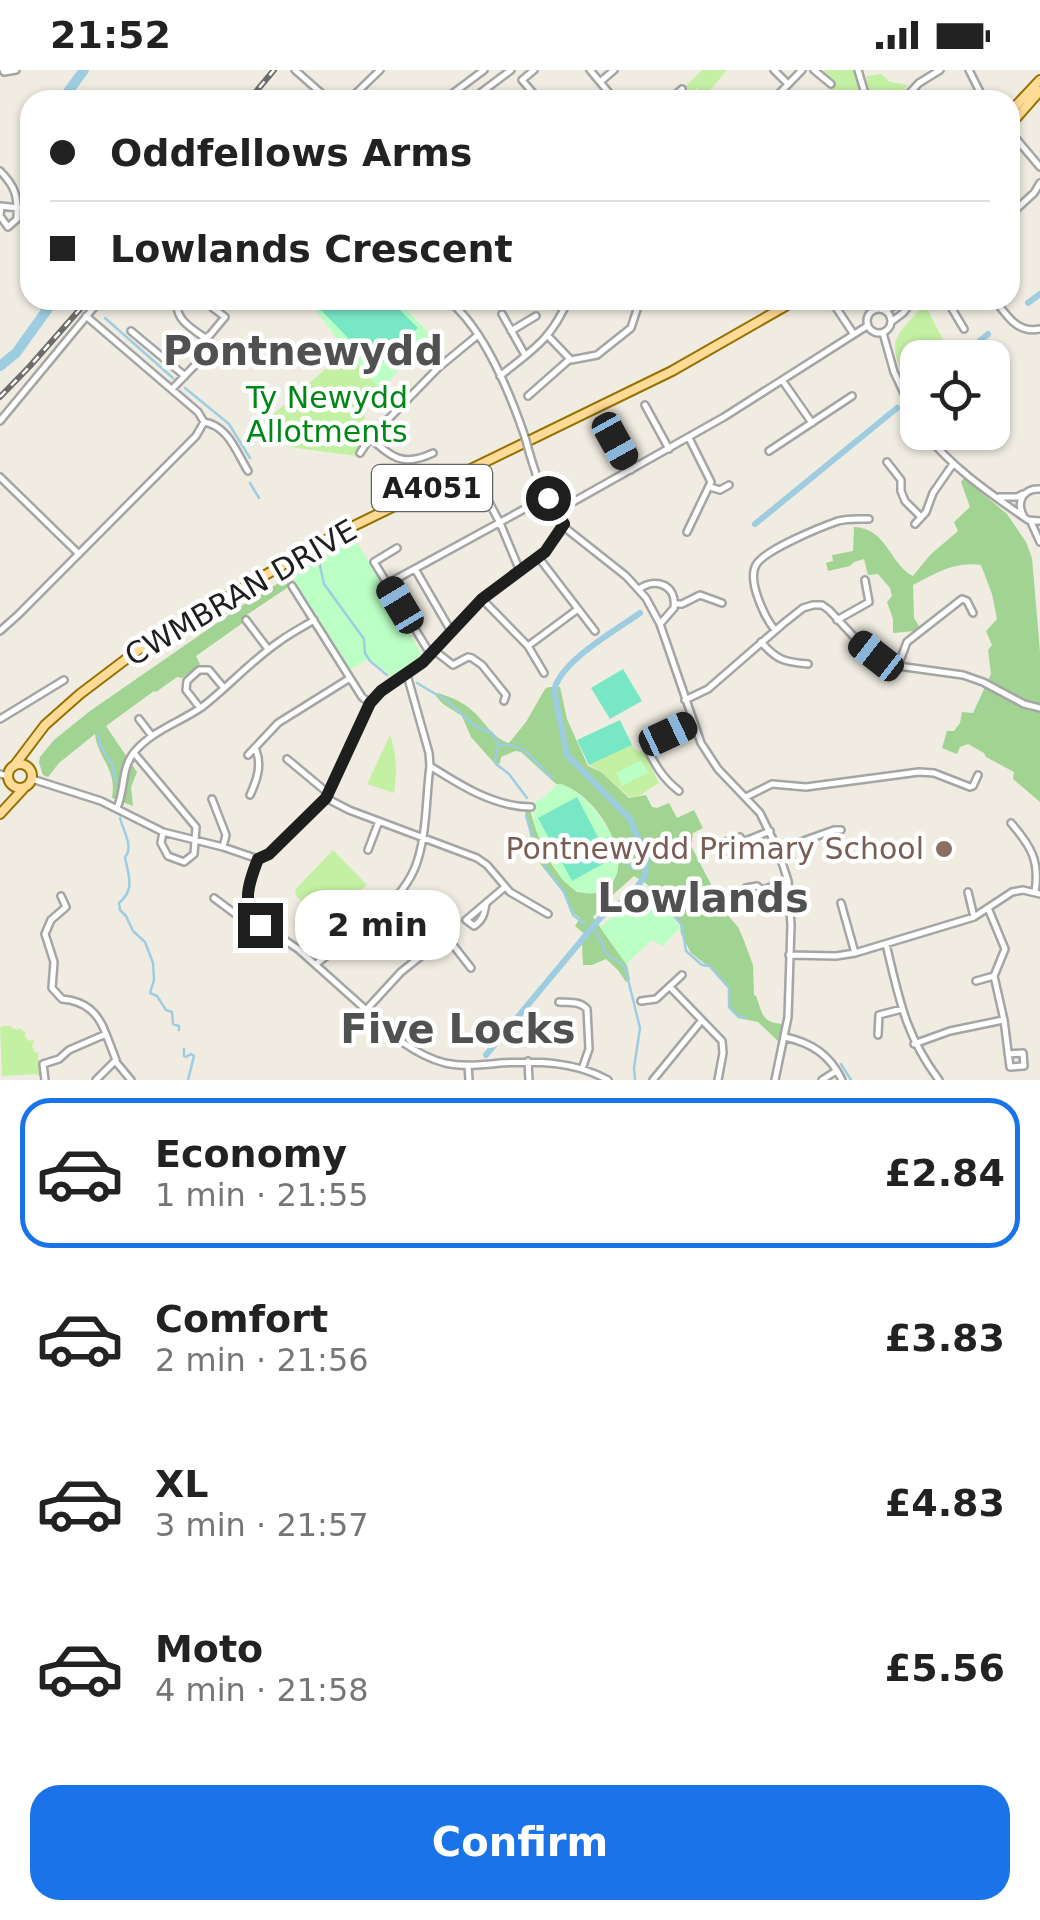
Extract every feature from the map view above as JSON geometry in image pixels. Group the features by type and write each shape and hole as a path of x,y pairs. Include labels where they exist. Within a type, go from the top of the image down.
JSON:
{"main road":[{"path":"1020,101 1040,80"},
{"path":"1020,118 1040,91"},
{"name":"CWMBRAN DRIVE","path":"27,749 80,694 146,644 266,573 672,371 779,310"},
{"path":"3,811 31,774 27,749"},
{"name":"A4051","path":"14,766 27,749"},
{"path":"3,811 6,777 14,766 23,764 31,774"},
{"path":"6,777 14,787 24,788"}],"street":[{"path":"3,70 16,70"},
{"path":"296,70 318,90"},
{"path":"359,90 380,70"},
{"path":"457,90 484,70"},
{"path":"485,90 512,70 530,90"},
{"path":"522,80 534,70"},
{"path":"590,70 606,90"},
{"path":"600,82 614,70"},
{"path":"774,70 788,84"},
{"path":"783,90 802,70"},
{"path":"814,70 832,84"},
{"path":"912,90 940,70"},
{"path":"1020,141 1040,167"},
{"path":"1023,160 1030,154"},
{"path":"0,171 18,192 18,208 17,219 8,227 0,216 0,206 18,208"},
{"path":"1020,206 1040,184"},
{"path":"0,421 91,310"},
{"path":"177,310 205,338 225,318 215,310"},
{"path":"459,310 500,376 536,474 564,527 638,588 660,624 692,722 708,754 725,781 760,813 778,850 788,881 791,925 786,1037 775,1080"},
{"path":"500,376 548,336 563,310"},
{"path":"528,396 570,360 597,354 630,328 636,310"},
{"path":"837,310 853,334"},
{"path":"874,310 867,316 867,326 872,332 883,333 905,310"},
{"path":"953,310 964,328"},
{"path":"1004,310 1018,326 1031,331 1040,329"},
{"path":"886,311 891,322"},
{"path":"502,314 525,355"},
{"path":"86,316 198,412 204,422 222,430 248,471"},
{"path":"512,331 536,316"},
{"path":"558,510 688,438 867,326"},
{"path":"131,330 185,376"},
{"path":"883,333 900,385"},
{"path":"360,453 438,368 478,335"},
{"path":"548,336 570,360"},
{"path":"172,390 199,361"},
{"path":"782,380 812,423"},
{"path":"769,452 852,396"},
{"path":"645,405 669,449"},
{"path":"0,631 196,436 204,422"},
{"path":"606,425 631,470"},
{"path":"370,438 406,461 433,453"},
{"path":"687,532 710,487 710,477 688,438"},
{"path":"940,450 996,496 1028,519 1040,522"},
{"path":"887,462 900,480 905,501 922,518"},
{"path":"914,524 922,518 953,464"},
{"path":"0,477 79,554"},
{"path":"435,506 477,485 500,523 520,571"},
{"path":"710,487 720,490 729,485"},
{"path":"996,496 1017,497 1038,487"},
{"path":"1025,494 1020,503 1022,513 1040,542"},
{"path":"387,584 548,498"},
{"path":"775,630 762,611 754,573 759,561 836,522 870,520"},
{"path":"564,527 538,558 482,599 433,653 370,703 328,796 269,854 258,859 247,899 249,911 260,925 285,939 417,1052 445,1063 468,1065 528,1061 562,1064 608,1080"},
{"path":"397,548 374,562 433,653 453,664 468,658 477,660 506,695 504,702"},
{"path":"538,558 595,631"},
{"path":"415,569 452,631"},
{"path":"837,620 870,602 865,580"},
{"path":"638,588 663,584 673,594 675,604 660,624"},
{"path":"292,586 362,697 370,703"},
{"path":"675,604 700,595 722,604"},
{"path":"482,599 528,646 544,673"},
{"path":"898,666 907,642 952,605 962,599 968,601 973,613"},
{"path":"685,700 708,689 803,608 822,605 876,656 898,666 963,675 1040,708"},
{"path":"528,646 579,608"},
{"path":"246,620 268,650"},
{"path":"117,808 123,794 126,764 134,753 152,736 225,689 268,650 314,620"},
{"path":"762,642 781,660 808,664"},
{"path":"200,708 186,690 186,681 200,670 209,670 225,689"},
{"path":"315,964 397,897 415,868 430,766 407,675"},
{"path":"248,756 278,724 350,678"},
{"path":"0,718 64,680"},
{"path":"139,719 152,736"},
{"path":"679,791 654,765 644,744 692,722"},
{"path":"250,795 260,761 256,749"},
{"path":"134,753 196,828 191,858 184,862 176,860 163,850 163,832"},
{"path":"287,759 337,804 477,858 505,888 548,914"},
{"path":"430,766 493,800 512,807 531,807"},
{"path":"746,797 772,784 806,786 920,772 973,786 978,775"},
{"path":"31,774 117,808 163,832 224,846 258,859"},
{"path":"212,799 226,835 224,846"},
{"path":"368,850 379,821"},
{"path":"789,955 836,956 855,952 974,917 1012,892 1037,893 1038,869 1033,854 1011,823"},
{"path":"778,850 841,830"},
{"path":"743,842 770,831"},
{"path":"762,890 788,881"},
{"path":"486,904 479,923 468,924 466,920 505,888"},
{"path":"968,892 974,917"},
{"path":"61,896 66,907 50,922 45,934 54,962 52,988 62,999 92,1008 100,1018 116,1062 131,1080"},
{"path":"214,898 238,916 249,911"},
{"path":"841,903 855,952"},
{"path":"988,908 1005,949 994,976 1008,1054"},
{"path":"366,1010 401,972 446,936 470,968"},
{"path":"886,944 914,1044 939,1080"},
{"path":"640,1002 652,1001 682,974"},
{"path":"976,981 994,976"},
{"path":"670,987 722,1041 718,1080"},
{"path":"559,1002 576,1003 587,1010 589,1049 582,1069"},
{"path":"878,1035 880,1015 902,1009"},
{"path":"654,1080 702,1020"},
{"path":"914,1044 950,1031 1004,1020"},
{"path":"45,1080 43,1064 106,1034"},
{"path":"786,1037 811,1044 830,1060 842,1080"},
{"path":"528,1061 529,1080"},
{"path":"96,1080 116,1062"},
{"path":"468,1065 469,1080"},
{"path":"822,1080 838,1070"}],"green space":[{"path":"702,70 727,70 710,90 683,89"},
{"path":"823,70 853,70 859,90 829,90 835,81"},
{"path":"881,74 890,82 908,85 904,90 869,90 866,76"},
{"path":"315,310 407,310 431,335 381,390"},
{"path":"321,310 400,310 418,328 377,368"},
{"path":"919,310 928,310 943,340 900,340 900,367 895,350 898,336"},
{"name":"Ty Newydd Allotments","path":"346,351 381,390 365,410 357,456 289,447 259,427"},
{"path":"964,478 1007,514 1032,558 1040,652 1040,802 1013,779 1014,772 968,744 960,747 957,754 942,748 947,731 954,731 962,712 973,713 991,674 988,650 992,645 986,631 997,619 981,565 954,566 913,585 914,618 919,626 914,631 893,633 887,602 892,596 890,588 878,574 868,575 864,559 828,571 826,563 833,561 832,555 853,551 854,527 874,534 913,576 958,531 954,522 970,507 961,482"},
{"path":"356,540 421,653 391,676 369,658 349,671 291,574"},
{"path":"313,562 296,586 293,584 242,618 244,622 196,656 200,664 106,726 137,772 131,787 133,806 112,798 110,771 95,734 48,777 43,775 40,757 54,740 90,711 246,603"},
{"path":"623,669 642,701 610,719 591,688"},
{"path":"549,687 560,687 567,719 588,766 601,772 629,798 646,795 652,807 657,808 669,803 677,818 694,810 703,828 693,833 691,846 743,938 753,965 754,995 762,1012 766,1019 782,1024 780,1043 758,1022 738,1018 729,1007 728,988 691,953 680,925 663,901 634,876 593,917 627,965 630,979 626,982 606,959 583,965 582,944 587,936 575,926 580,918 541,865 525,811 530,810 553,865 577,892 601,890 614,879 618,862 605,822 574,790 556,784 521,752 501,757 496,765 471,737 462,716 436,696 438,693 462,703 497,737 509,743"},
{"path":"620,720 632,745 589,765 577,740"},
{"path":"390,735 396,764 394,793 367,784"},
{"path":"632,745 638,752 643,750 659,783 629,797 589,765"},
{"path":"641,760 648,772 622,786 616,773"},
{"path":"562,784 594,809 615,845 618,866 613,882 602,891 588,893 573,888 559,875 537,833 533,803"},
{"path":"577,797 610,860 572,881 538,818"},
{"path":"333,850 367,885 323,921 296,896 295,890"},
{"path":"647,885 680,928 663,946 652,940 626,964 600,927"},
{"path":"2,1026 19,1028 29,1041 35,1039 32,1046 38,1052 44,1079 35,1074 2,1076"}],"waterway":[{"path":"69,90 84,70"},
{"path":"1028,303 1040,294"},
{"path":"0,366 16,353 47,310"},
{"path":"105,318 173,378"},
{"path":"981,340 988,334"},
{"path":"185,388 229,424 250,458"},
{"path":"755,524 897,408"},
{"path":"250,483 259,498"},
{"path":"319,561 324,584 364,639 365,653 387,675"},
{"path":"486,1055 601,917 630,896 645,876 644,851 629,818 567,755 554,691 558,680 577,658 640,613"},
{"path":"417,683 449,702 475,726 492,733 499,745 496,764 527,798"},
{"path":"98,734 116,781"},
{"path":"499,745 523,750 552,778"},
{"path":"526,816 546,869 564,892 573,915 585,924"},
{"path":"120,818 128,843 125,857 130,881 128,892 119,903 120,910 145,942 153,963 150,993 172,1012 173,1024 179,1030"},
{"path":"625,849 630,866 635,869"},
{"path":"650,886 673,907 673,915 682,925 686,951 702,965 710,966 729,988 729,1007 739,1017 746,1017"},
{"path":"596,932 606,953 625,967 640,1028 635,1080"},
{"path":"184,1049 184,1056 194,1056 188,1080"},
{"path":"841,1064 851,1080"}],"railway":[{"path":"257,90 274,70"},
{"path":"0,397 79,310"}],"place":[{"name":"Pontnewydd Primary School","path":"944,849"}],"district":[{"name":"Pontnewydd","path":"303,351"},
{"name":"Lowlands","path":"703,898"},
{"name":"Five Locks","path":"458,1029"}],"route":[{"path":"260,925 249,911 247,899 258,859 269,854 326,798 364,714 381,691 435,652 482,599 545,552 564,524 548,498"}]}
